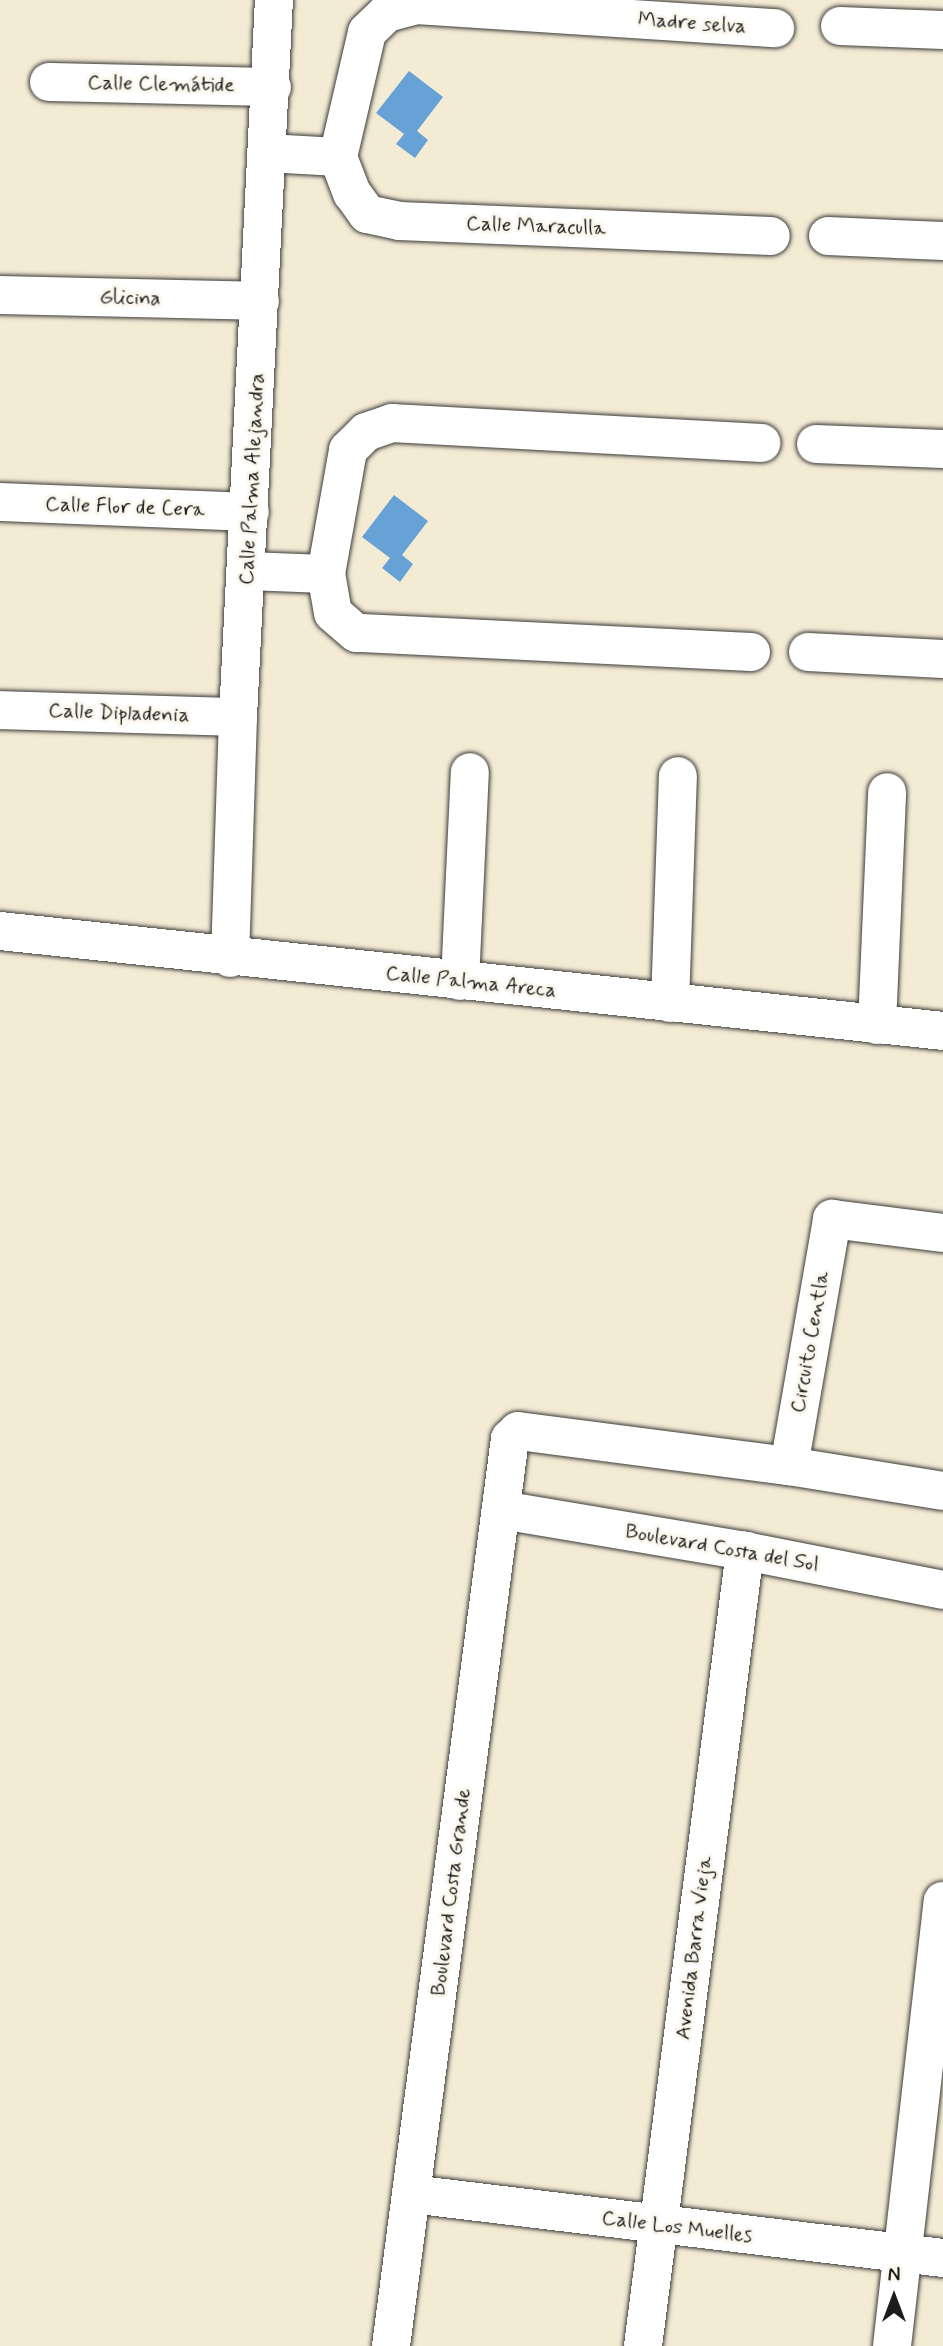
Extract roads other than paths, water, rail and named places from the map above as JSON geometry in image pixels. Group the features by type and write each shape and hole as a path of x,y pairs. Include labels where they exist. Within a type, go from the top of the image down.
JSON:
{"street":[{"name":"Calle Palma Alejandra","path":"230,957 238,717 272,87 274,0"},
{"name":"Madre selva","path":"338,156 367,32 387,13 416,5 775,28"},
{"path":"840,26 943,30"},
{"name":"Calle Clemátide","path":"49,82 272,87"},
{"path":"267,153 338,156"},
{"name":"Calle Maraculla","path":"338,156 352,193 367,214 399,221 771,236"},
{"path":"828,236 943,241"},
{"name":"Glicina","path":"0,295 260,301"},
{"path":"751,652 356,634 333,613 326,574 348,450 366,432 392,423 761,443"},
{"path":"816,444 943,449"},
{"name":"Calle Flor de Cera","path":"0,502 250,512"},
{"path":"247,571 326,574"},
{"path":"808,652 943,659"},
{"name":"Calle Dipladenia","path":"0,710 238,717"},
{"path":"460,981 470,772"},
{"path":"670,1003 678,776"},
{"path":"877,1024 887,792"},
{"name":"Calle Palma Areca","path":"0,931 943,1031"},
{"name":"Circuito Centla","path":"789,1465 832,1219 943,1233"},
{"name":"Boulevard Costa Grande","path":"391,2346 510,1439 518,1431 789,1465"},
{"path":"789,1465 943,1491"},
{"name":"Boulevard Costa del Sol","path":"501,1510 745,1551 943,1590"},
{"name":"Avenida Barra Vieja","path":"643,2346 745,1551"},
{"path":"891,2346 943,1901"},
{"name":"Calle Los Muelles","path":"411,2194 943,2259"}],"water":[{"path":"409,71 443,97 417,131 428,140 415,158 396,144 404,134 376,113"},
{"path":"394,495 428,521 402,555 413,564 400,582 382,568 390,558 362,537"}]}
